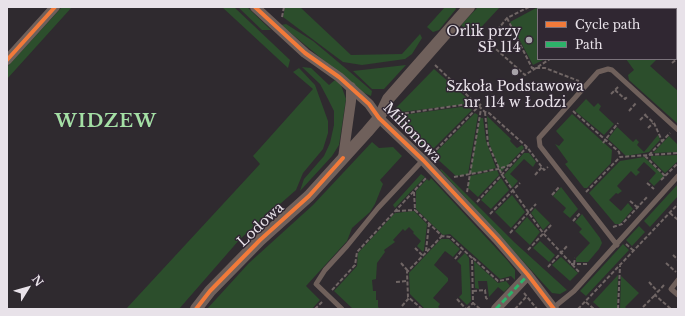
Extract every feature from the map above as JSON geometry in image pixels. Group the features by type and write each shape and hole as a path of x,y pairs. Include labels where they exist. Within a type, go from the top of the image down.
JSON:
{"street":[{"path":"7,60 55,7"},
{"name":"Milionowa","path":"255,7 305,53 351,87 369,104 378,118 426,158 433,171 528,275 554,308"},
{"path":"263,15 270,7"},
{"name":"Lodowa","path":"196,309 210,291 260,240 309,196 378,118 388,99 469,7"},
{"path":"343,158 351,101 351,87"},
{"path":"496,308 528,275"}],"lane":[{"path":"616,245 538,142 539,138 590,81 603,70 612,70 676,129"},
{"path":"342,309 316,284 325,270 378,208 426,158"},
{"path":"554,308 574,291 678,176"},
{"path":"678,280 671,289 678,295"}],"path":[{"path":"282,19 283,7"},
{"path":"529,7 507,18 488,42 525,74 548,60"},
{"path":"507,18 532,68 545,68 580,82 590,81"},
{"path":"672,63 676,60"},
{"path":"435,65 480,108 489,113 527,147 544,170 548,167 551,171"},
{"path":"614,83 646,114 660,125"},
{"path":"611,94 618,86"},
{"path":"615,90 625,99 628,96"},
{"path":"393,115 475,103"},
{"path":"467,192 468,175 482,103"},
{"path":"629,111 636,103"},
{"path":"568,115 578,105"},
{"path":"426,158 480,108"},
{"path":"573,110 619,152 620,158"},
{"path":"485,112 488,144 498,169 543,234 580,273"},
{"path":"640,120 646,114"},
{"path":"648,128 655,122"},
{"path":"655,122 662,141"},
{"path":"603,143 604,139 618,123"},
{"path":"665,129 674,137"},
{"path":"647,156 676,129"},
{"path":"477,202 527,147"},
{"path":"585,216 574,202 620,158 678,153"},
{"path":"647,156 665,176"},
{"path":"611,226 622,224 678,163"},
{"path":"453,178 498,169 511,164"},
{"path":"535,175 542,167"},
{"path":"315,309 355,265 357,252 433,171"},
{"path":"558,180 566,190"},
{"path":"490,214 520,183"},
{"path":"647,183 654,189"},
{"path":"552,195 561,185"},
{"path":"414,190 414,210"},
{"path":"630,201 637,207"},
{"path":"510,233 536,204"},
{"path":"578,309 678,204"},
{"path":"395,211 414,210 442,236 450,237 498,281 509,278"},
{"path":"573,221 581,211"},
{"path":"670,213 678,220"},
{"path":"426,252 429,224"},
{"path":"528,250 552,224"},
{"path":"422,309 409,298 407,272 442,236"},
{"path":"548,267 568,245"},
{"path":"415,248 423,256"},
{"path":"454,259 463,249"},
{"path":"673,255 678,260"},
{"path":"457,299 466,309 473,303 472,258"},
{"path":"573,264 575,258"},
{"path":"576,277 593,259"},
{"path":"401,263 408,270"},
{"path":"666,263 676,272"},
{"path":"573,264 588,264"},
{"path":"618,309 620,266"},
{"path":"396,282 407,281"},
{"path":"649,282 658,292"},
{"path":"473,290 486,290 486,298 496,308"},
{"path":"643,307 655,295"},
{"path":"515,309 527,296"},
{"path":"402,306 409,298"},
{"path":"586,302 594,309"},
{"path":"473,303 480,309"}],"green space":[{"path":"62,7 72,7 7,79 7,67"},
{"path":"222,7 234,7 290,60 288,68"},
{"path":"238,7 247,7 271,30 262,30"},
{"path":"285,7 300,7 351,55 402,54 420,34 422,38 412,54 405,59 362,65 343,62 283,17"},
{"path":"445,7 455,7 456,9 439,30 433,32 427,27"},
{"path":"478,7 500,7 473,36 461,25"},
{"name":"Orlik przy SP 114","path":"538,7 622,8 537,8 537,60 543,60 533,65 510,22"},
{"path":"286,24 313,41 350,72 372,91 371,96 362,92 281,25"},
{"path":"627,60 656,60 650,66 678,91 678,124 629,80 628,75 634,70"},
{"path":"406,65 384,89 372,89 353,71"},
{"path":"302,67 311,68 329,85 335,80 341,85 346,99 339,145 332,156 300,191 304,179 324,156 330,143 334,125 334,111 320,84"},
{"path":"299,68 315,85 328,121 328,133 323,149 303,173 296,190 240,239 179,309 126,309 260,164 253,156 313,89 293,72"},
{"path":"434,69 469,100 466,104 394,113 396,108"},
{"path":"586,99 594,107 598,103 601,106 599,110 614,124 604,135 575,111"},
{"path":"468,106 472,110 430,152 398,124 395,116"},
{"path":"475,113 478,115 468,174 456,176 433,155"},
{"path":"572,114 612,150 611,163 587,188 584,188 565,164 568,162 555,144 559,146 564,140 556,131"},
{"path":"487,116 511,139 510,141 517,148 522,145 524,148 501,172 489,143"},
{"path":"480,118 483,118 486,141 496,168 470,174"},
{"path":"617,127 633,142 636,139 639,142 637,145 644,152 658,135 660,140 649,152 626,156 608,139"},
{"path":"669,136 678,145 678,152 653,153"},
{"path":"372,142 379,148 393,147 402,156 380,180 383,184 370,212 352,228 347,241 306,286 320,300 312,309 207,309 249,263 313,205"},
{"path":"524,153 529,153 536,162 533,167 524,159 510,174 518,181 512,188 504,175"},
{"path":"678,155 678,161 665,173 651,159 651,156"},
{"path":"644,157 664,176 654,186 649,181 656,173 644,162 637,170 640,172 636,176 631,171 617,186 622,191 618,194 616,193 609,200 621,211 628,203 633,209 620,224 615,224 589,193 620,161"},
{"path":"441,169 514,242 567,290 560,294 552,293 440,170"},
{"path":"497,170 499,175 478,197 468,188 470,176"},
{"path":"421,174 425,177 395,208 393,205"},
{"path":"431,178 507,260 515,270 515,280 511,276 500,279 450,234 443,235 416,209 416,191 427,179 429,181"},
{"path":"501,178 509,190 491,209 481,200"},
{"path":"678,184 678,196 650,227 644,221"},
{"path":"561,187 578,209 570,218 563,212 566,208 553,196"},
{"path":"512,195 525,212 511,228 495,212"},
{"path":"535,208 550,223 543,230 531,213"},
{"path":"414,211 427,224 423,252 417,246 421,241 413,233 414,232 409,227 405,231 403,229 393,240 395,242 384,250 385,252 377,263 376,279 372,280 373,291 376,291 376,300 378,300 378,307 380,309 353,309 334,291 357,266 358,253 395,213"},
{"path":"582,214 602,243 588,262 576,262 576,258 590,243 579,232 582,229 575,222"},
{"path":"527,217 540,232 530,245 515,231"},
{"path":"639,226 645,232 632,246 626,240"},
{"path":"441,239 449,239 460,249 453,257 445,251 434,265 448,278 448,281 433,298 440,304 438,307 441,309 425,309 410,294 409,273"},
{"path":"540,241 555,255 549,262 533,248"},
{"path":"623,244 629,250 586,296 580,291"},
{"path":"465,253 469,258 471,301 467,305 459,297 462,294 461,265 457,261"},
{"path":"561,257 578,273 570,281 552,265"},
{"path":"474,261 498,283 506,281 510,286 504,292 498,287 489,297 487,281 478,281 479,289 475,288"},
{"path":"618,275 617,309 601,309 593,302"},
{"path":"621,276 639,293 625,307 627,309 620,309"}],"marked path":[{"path":"496,309 528,275"}],"cycle path":[{"path":"7,60 55,7"},
{"path":"255,7 305,53 339,77 369,104 379,118 423,160 497,239 528,275 554,309"},
{"path":"196,309 210,291 260,240 309,196 343,158"}],"place":[{"name":"Orlik przy SP 114","path":"529,40"},
{"name":"Szkoła Podstawowa nr 114 w Łodzi","path":"515,72"}],"district":[{"name":"WIDZEW","path":"106,122"}]}
